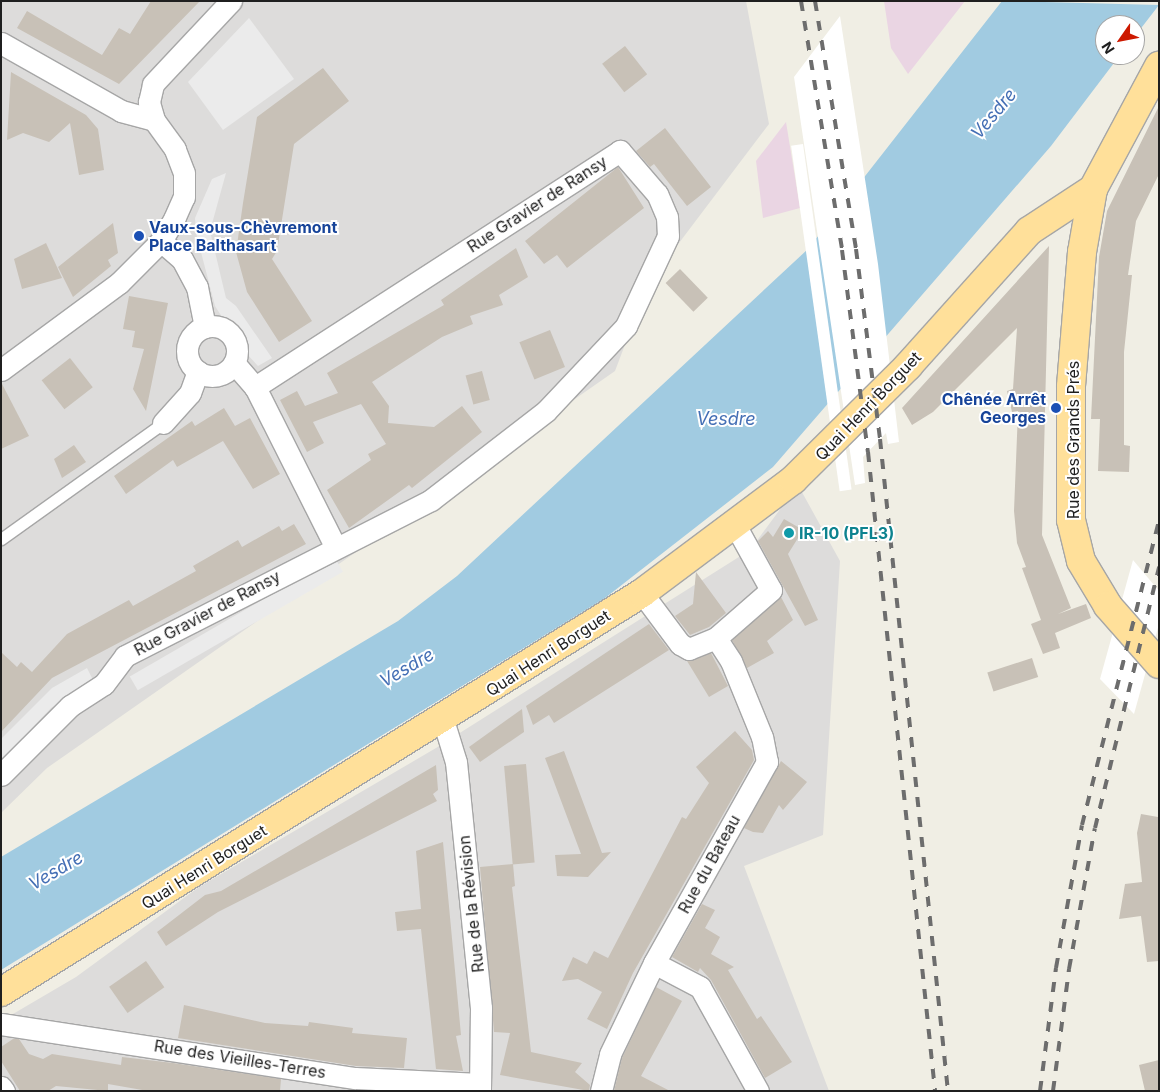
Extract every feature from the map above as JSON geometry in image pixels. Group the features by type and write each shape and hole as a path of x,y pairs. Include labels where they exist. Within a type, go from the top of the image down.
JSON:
{"main road":[{"name":"Quai Henri Borguet","path":"1,992 443,720 642,593 816,461 894,380 1029,231 1093,189 1159,66"},
{"name":"Rue des Grands Prés","path":"1093,189 1082,252 1071,387 1071,520 1081,561 1108,606 1158,662"},
{"path":"1029,231 1059,233 1082,252"}],"street":[{"path":"1,370 102,298 160,241 184,197 184,173 174,149 154,120 149,102 153,84 231,1"},
{"path":"1,43 121,110 154,120"},
{"name":"Rue Gravier de Ransy","path":"1,775 70,706 104,684 125,656 335,546 431,500 546,411 626,326 668,236 667,217 657,194 620,151 255,387"},
{"path":"160,241 182,259 197,288 205,327"},
{"path":"163,424 190,393 198,371 187,351 192,336 205,327 229,332 237,346 234,363 222,374 198,371"},
{"path":"234,363 255,387 335,546"},
{"path":"642,593 680,644 689,649 716,638 771,590 734,524"},
{"name":"Rue du Bateau","path":"601,1091 610,1054 654,963 766,762 751,712 716,638"},
{"name":"Rue de la Révision","path":"443,720 456,762 479,988 480,1087"},
{"path":"654,963 700,987 758,1091"},
{"name":"Rue des Vieilles-Terres","path":"1,1024 355,1078 480,1087"},
{"path":"1,1087 4,1091"}],"lane":[{"path":"1,539 163,424"}],"shaded area":[{"path":"1,1 746,1 769,124 648,284 615,371 47,768 1,813"},
{"path":"884,1 965,1 908,74 891,48"},
{"path":"249,18 294,79 223,130 188,82"},
{"path":"786,122 800,208 763,218 756,161"},
{"path":"226,173 210,231 226,298 236,306 272,358 258,366 245,352 244,337 235,322 222,317 215,306 196,233 195,218 212,179"},
{"path":"798,485 840,561 823,835 744,866 829,1091 1,1091 1,1021 76,977 199,887 436,748 750,550"},
{"path":"335,558 343,572 138,690 130,677"},
{"path":"87,668 94,682 51,708 1,761 1,739 52,688"}],"water":[{"name":"Vesdre","path":"1002,1 1159,5 1145,23 1145,15 1095,15 1095,65 1112,65 1051,146 773,467 605,598 1,970 1,857 398,621 457,576 808,249"}],"pier":[{"path":"840,16 878,264 899,442 888,444 886,433 863,457 865,483 855,485 794,77"},
{"path":"803,144 852,490 840,491 791,146"},
{"path":"1133,560 1159,591 1159,624 1134,714 1100,679"}],"building":[{"path":"151,1 200,1 119,84 17,28 27,11 102,55 119,28 130,34"},
{"path":"625,46 647,74 624,92 602,64"},
{"path":"323,68 349,101 294,144 277,251 272,259 312,321 279,342 247,292 236,252 243,203 257,117"},
{"path":"11,72 86,115 98,129 104,170 79,175 70,123 49,142 23,133 7,140"},
{"path":"1159,106 1159,174 1136,221 1128,275 1132,275 1124,352 1124,445 1130,446 1129,472 1098,471 1100,419 1091,419 1099,257 1107,211"},
{"path":"665,128 711,187 687,206 654,164 650,167 636,151"},
{"path":"618,167 644,208 567,268 557,255 544,264 525,241"},
{"path":"113,223 118,253 108,260 111,266 73,297 58,267"},
{"path":"46,243 62,278 22,289 14,259"},
{"path":"1049,246 1042,535 1071,608 1058,614 1086,604 1091,618 1055,633 1060,648 1043,654 1031,624 1041,620 1022,568 1026,567 1017,543 1014,511 1018,411 1012,412 1007,391 1013,389 1017,328 933,412 912,425 902,408"},
{"path":"516,248 528,277 499,295 503,305 470,316 473,324 442,337 372,382 389,406 388,423 434,427 462,406 482,432 412,488 409,485 349,528 327,490 371,460 368,454 386,444 361,404 313,422 324,443 307,452 280,400 297,391 305,406 338,393 327,373 444,305 441,300"},
{"path":"680,269 708,298 693,312 666,283"},
{"path":"129,296 168,303 146,411 133,389 144,349 132,347 135,331 123,329"},
{"path":"550,330 565,367 534,379 519,342"},
{"path":"70,358 93,387 64,409 42,380"},
{"path":"482,371 490,400 473,404 466,375"},
{"path":"1,382 29,436 1,449"},
{"path":"224,408 235,426 250,418 280,474 253,489 223,441 177,467 173,460 126,494 114,476 192,421 195,426"},
{"path":"74,445 86,462 62,478 54,459"},
{"path":"784,519 803,530 788,554 818,620 805,626 758,541 768,531 773,537"},
{"path":"294,524 306,544 52,678 1,732 1,652 17,667 21,662 32,672 67,634 129,600 133,606 196,571 193,566 238,540 242,547 279,526 282,531"},
{"path":"696,572 726,613 709,627 690,635 675,616 693,604"},
{"path":"781,597 793,620 767,641 774,653 747,668 732,640"},
{"path":"649,624 669,650 554,723 549,715 533,725 526,706"},
{"path":"711,653 728,686 709,697 687,661"},
{"path":"1032,658 1038,677 993,692 987,673"},
{"path":"522,709 524,732 480,762 469,747"},
{"path":"735,731 752,750 754,760 633,973 607,1029 587,1019 602,992 578,979 562,981 573,957 587,964 594,951 608,958 682,817 686,819 709,783 696,767"},
{"path":"564,751 602,853 611,852 588,877 557,876 555,855 581,854 545,758"},
{"path":"781,761 807,782 783,810 779,805 763,833 753,832 744,828"},
{"path":"526,764 535,863 513,865 504,766"},
{"path":"436,765 438,790 433,794 437,801 218,912 166,946 157,932 205,895 221,891"},
{"path":"1141,814 1158,817 1159,961 1147,962 1141,916 1119,919 1125,884 1142,882 1137,833"},
{"path":"443,842 461,1035 456,1036 463,1071 436,1069 421,929 397,931 395,912 421,909 416,851"},
{"path":"513,864 515,886 512,887 531,1052 582,1063 575,1072 590,1085 589,1091 500,1075 510,1033 494,1032 480,867"},
{"path":"702,904 715,910 705,928 720,937 711,954 734,967 728,970 757,1019 761,1016 792,1062 765,1078 711,980 700,968 698,972 672,957"},
{"path":"146,961 164,987 127,1013 109,987"},
{"path":"656,987 682,1001 641,1076 670,1091 614,1091 622,1058"},
{"path":"184,1005 265,1023 308,1026 309,1022 353,1028 352,1033 407,1038 404,1068 356,1066 178,1038"},
{"path":"13,1039 19,1039 29,1054 43,1059 52,1054 121,1065 122,1057 173,1063 281,1079 280,1091 148,1091 108,1084 108,1091 56,1086 48,1091 20,1091 1,1061 1,1047"},
{"path":"1159,1060 1159,1091 1145,1091 1139,1065"}],"railway":[{"path":"801,1 842,250 868,452 935,1091"},
{"path":"815,1 856,249 880,439 948,1091"},
{"path":"1040,1091 1056,968 1082,825 1159,521"},
{"path":"1053,1091 1069,969 1095,828 1159,567"}],"place":[{"name":"Vaux-sous-Chèvremont Place Balthasart","path":"139,236"},
{"name":"Chênée Arrêt Georges","path":"1056,408"},
{"name":"IR-10 (PFL3)","path":"789,533"}]}
